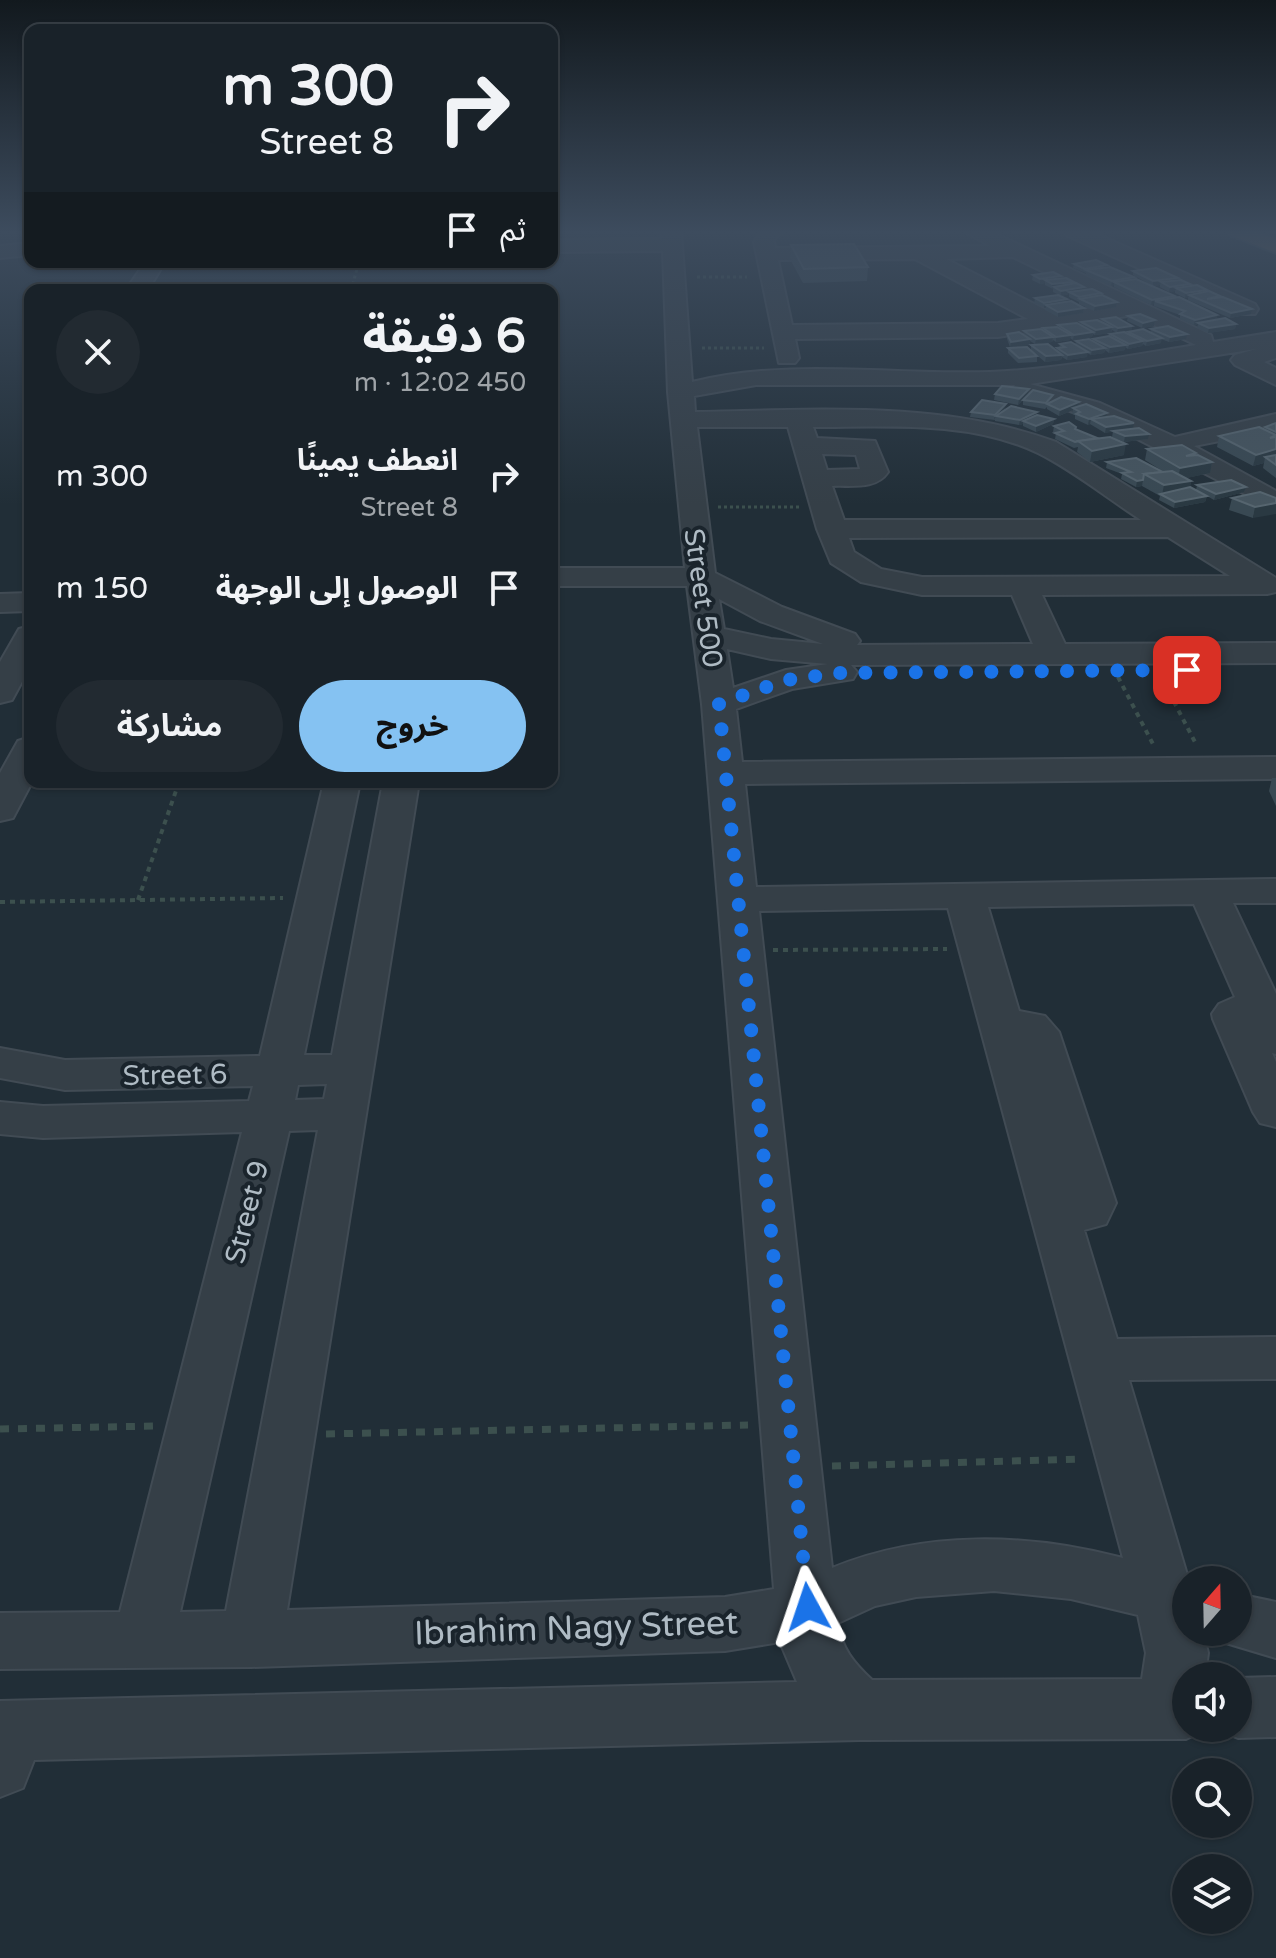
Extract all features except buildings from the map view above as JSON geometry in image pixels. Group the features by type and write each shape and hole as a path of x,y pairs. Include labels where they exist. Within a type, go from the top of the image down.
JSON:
{"street":[{"name":"Street 500","path":"676,322 691,507 719,704 739,899 809,1636 818,1664 835,1690 860,1710"},
{"path":"783,322 790,346"},
{"path":"790,322 790,346"},
{"path":"679,379 746,375 790,346 1057,322"},
{"path":"1167,322 1203,340"},
{"path":"1248,322 1272,335"},
{"path":"1251,322 1272,335"},
{"path":"790,346 1020,368 1093,360 1249,330 1272,335"},
{"path":"679,379 746,375 1019,378 1101,368 1272,335"},
{"path":"1272,335 1243,360 1276,378"},
{"path":"1101,368 1094,382 1098,390 1132,418"},
{"path":"955,378 1058,397 1132,418 1203,446 1276,488"},
{"path":"679,379 802,432 866,447 875,472 867,477 816,478"},
{"path":"1203,446 1275,417"},
{"path":"802,432 952,422 1009,434 1047,448 1271,585"},
{"path":"802,432 841,557 872,576 922,586 1271,585"},
{"path":"1203,446 1276,502"},
{"path":"828,518 922,528 1177,528"},
{"path":"558,578 706,604 798,626 897,655"},
{"path":"0,581 24,580"},
{"path":"1023,586 1053,654"},
{"path":"558,601 706,604 803,653 1276,654"},
{"path":"0,603 24,602"},
{"path":"0,693 24,647"},
{"path":"719,704 786,680 839,673 1276,670"},
{"path":"0,810 24,760"},
{"path":"726,773 1276,768"},
{"name":"Street 9","path":"143,1641 274,1094 341,788"},
{"path":"251,1639 400,788"},
{"path":"739,899 1276,891"},
{"path":"1208,892 1269,1025"},
{"path":"965,896 1099,1360 1124,1458 1172,1597"},
{"path":"1269,1025 1241,1009 1234,1014 1276,1112"},
{"name":"Street 6","path":"0,1063 65,1075 274,1094"},
{"name":"Street 6","path":"0,1118 56,1122 274,1094 348,1092"},
{"path":"1099,1360 1276,1358"},
{"name":"Ibrahim Nagy Street","path":"0,1641 251,1639 725,1624 754,1621 808,1607 873,1580 920,1570 969,1565 1019,1565 1070,1571 1121,1582 1172,1600"},
{"path":"1252,1624 1276,1630"},
{"path":"1252,1708 1276,1707"},
{"path":"3,1743 860,1710 1172,1709"}],"path":[{"path":"679,379 790,346"},
{"path":"691,507 828,518"},
{"path":"1115,671 1165,769"},
{"path":"1158,671 1209,768"},
{"path":"138,900 177,788"},
{"path":"0,902 318,897"},
{"path":"744,950 980,949"},
{"path":"289,1434 791,1425"},
{"path":"0,1429 195,1426"},
{"path":"795,1467 1124,1458"}],"route":[{"path":"808,1607 719,704 786,680 839,673 1187,670"}]}
